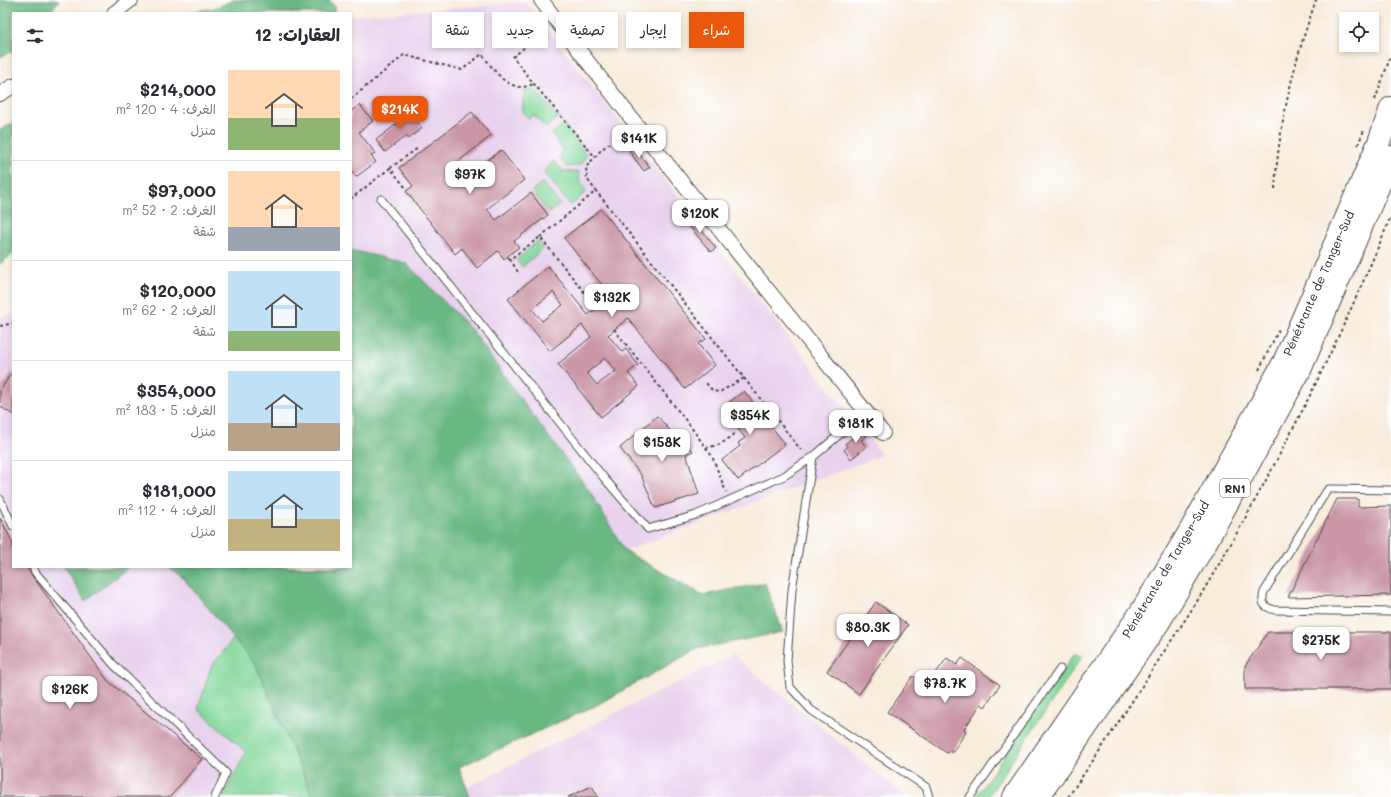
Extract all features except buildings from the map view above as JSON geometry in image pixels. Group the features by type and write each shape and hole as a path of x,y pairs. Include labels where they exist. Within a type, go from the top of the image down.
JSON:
{"highway":[{"name":"Pénétrante de Tanger-Sud","path":"1014,797 1141,612 1190,531 1284,362 1380,142 1382,108"},
{"name":"Pénétrante de Tanger-Sud","path":"1038,797 1159,622 1206,542 1300,370 1391,157"}],"street":[{"path":"115,12 131,0"},
{"path":"541,0 605,85 789,318 883,433"},
{"path":"0,94 12,87"}],"lane":[{"path":"381,199 604,478 648,529 696,515 784,476 813,457 866,412"},
{"path":"813,457 792,590 787,661 790,687 810,710 926,787 929,797"},
{"path":"1391,490 1329,489 1264,592 1262,599 1266,607 1275,610 1391,612"},
{"path":"0,498 12,524"},
{"path":"33,568 35,572 114,665 226,773 215,797"},
{"path":"970,797 1060,669"}],"path":[{"path":"1275,189 1278,147 1284,112 1294,70 1316,0"},
{"path":"524,48 513,58 595,157"},
{"path":"352,98 404,55 462,70 482,54 499,75 510,84 523,87 534,84"},
{"path":"1382,108 1391,55"},
{"path":"1356,150 1364,129"},
{"path":"620,136 602,149 586,167 587,179 801,450"},
{"path":"352,197 418,148"},
{"path":"390,168 406,188"},
{"path":"518,272 509,258 540,237 596,191"},
{"path":"540,237 597,308"},
{"path":"0,326 12,322"},
{"path":"1257,374 1280,325"},
{"path":"614,329 712,456 729,500"},
{"path":"705,382 713,391 720,392 744,378"},
{"path":"706,448 721,444 736,433"}],"shaded area":[{"path":"526,2 534,12 492,12 492,48 548,48 548,30 556,40 556,48 562,48 882,455 625,551 589,490 528,409 471,329 406,263 352,250 352,18 355,16"},
{"path":"12,314 12,568 65,568 85,600 128,568 170,568 183,578 256,665 313,797 0,797 0,317"},
{"path":"733,655 906,797 469,797 465,788"}],"green space":[{"path":"0,0 59,0 51,12 12,12 12,51 0,57"},
{"path":"234,0 329,0 336,8 333,12 194,12 217,7"},
{"path":"534,89 558,117 546,128 533,114 529,119 522,110 525,90"},
{"path":"12,124 12,255 0,264 0,130"},
{"path":"564,124 587,155 580,165 567,167 559,157 563,150 552,134"},
{"path":"554,161 563,171 579,172 579,179 586,192 571,206 543,172"},
{"path":"542,182 560,204 549,213 532,191"},
{"path":"538,241 543,249 522,267 516,260"},
{"path":"352,250 406,263 471,329 528,409 589,490 625,551 703,595 765,583 783,632 697,649 595,706 459,767 470,797 313,797 256,665 183,578 170,568 352,568"},
{"path":"65,568 128,568 85,601"},
{"path":"234,638 256,665 313,797 223,797 246,752 198,709 211,667"},
{"path":"1074,654 1083,655 988,797 976,797"}]}
